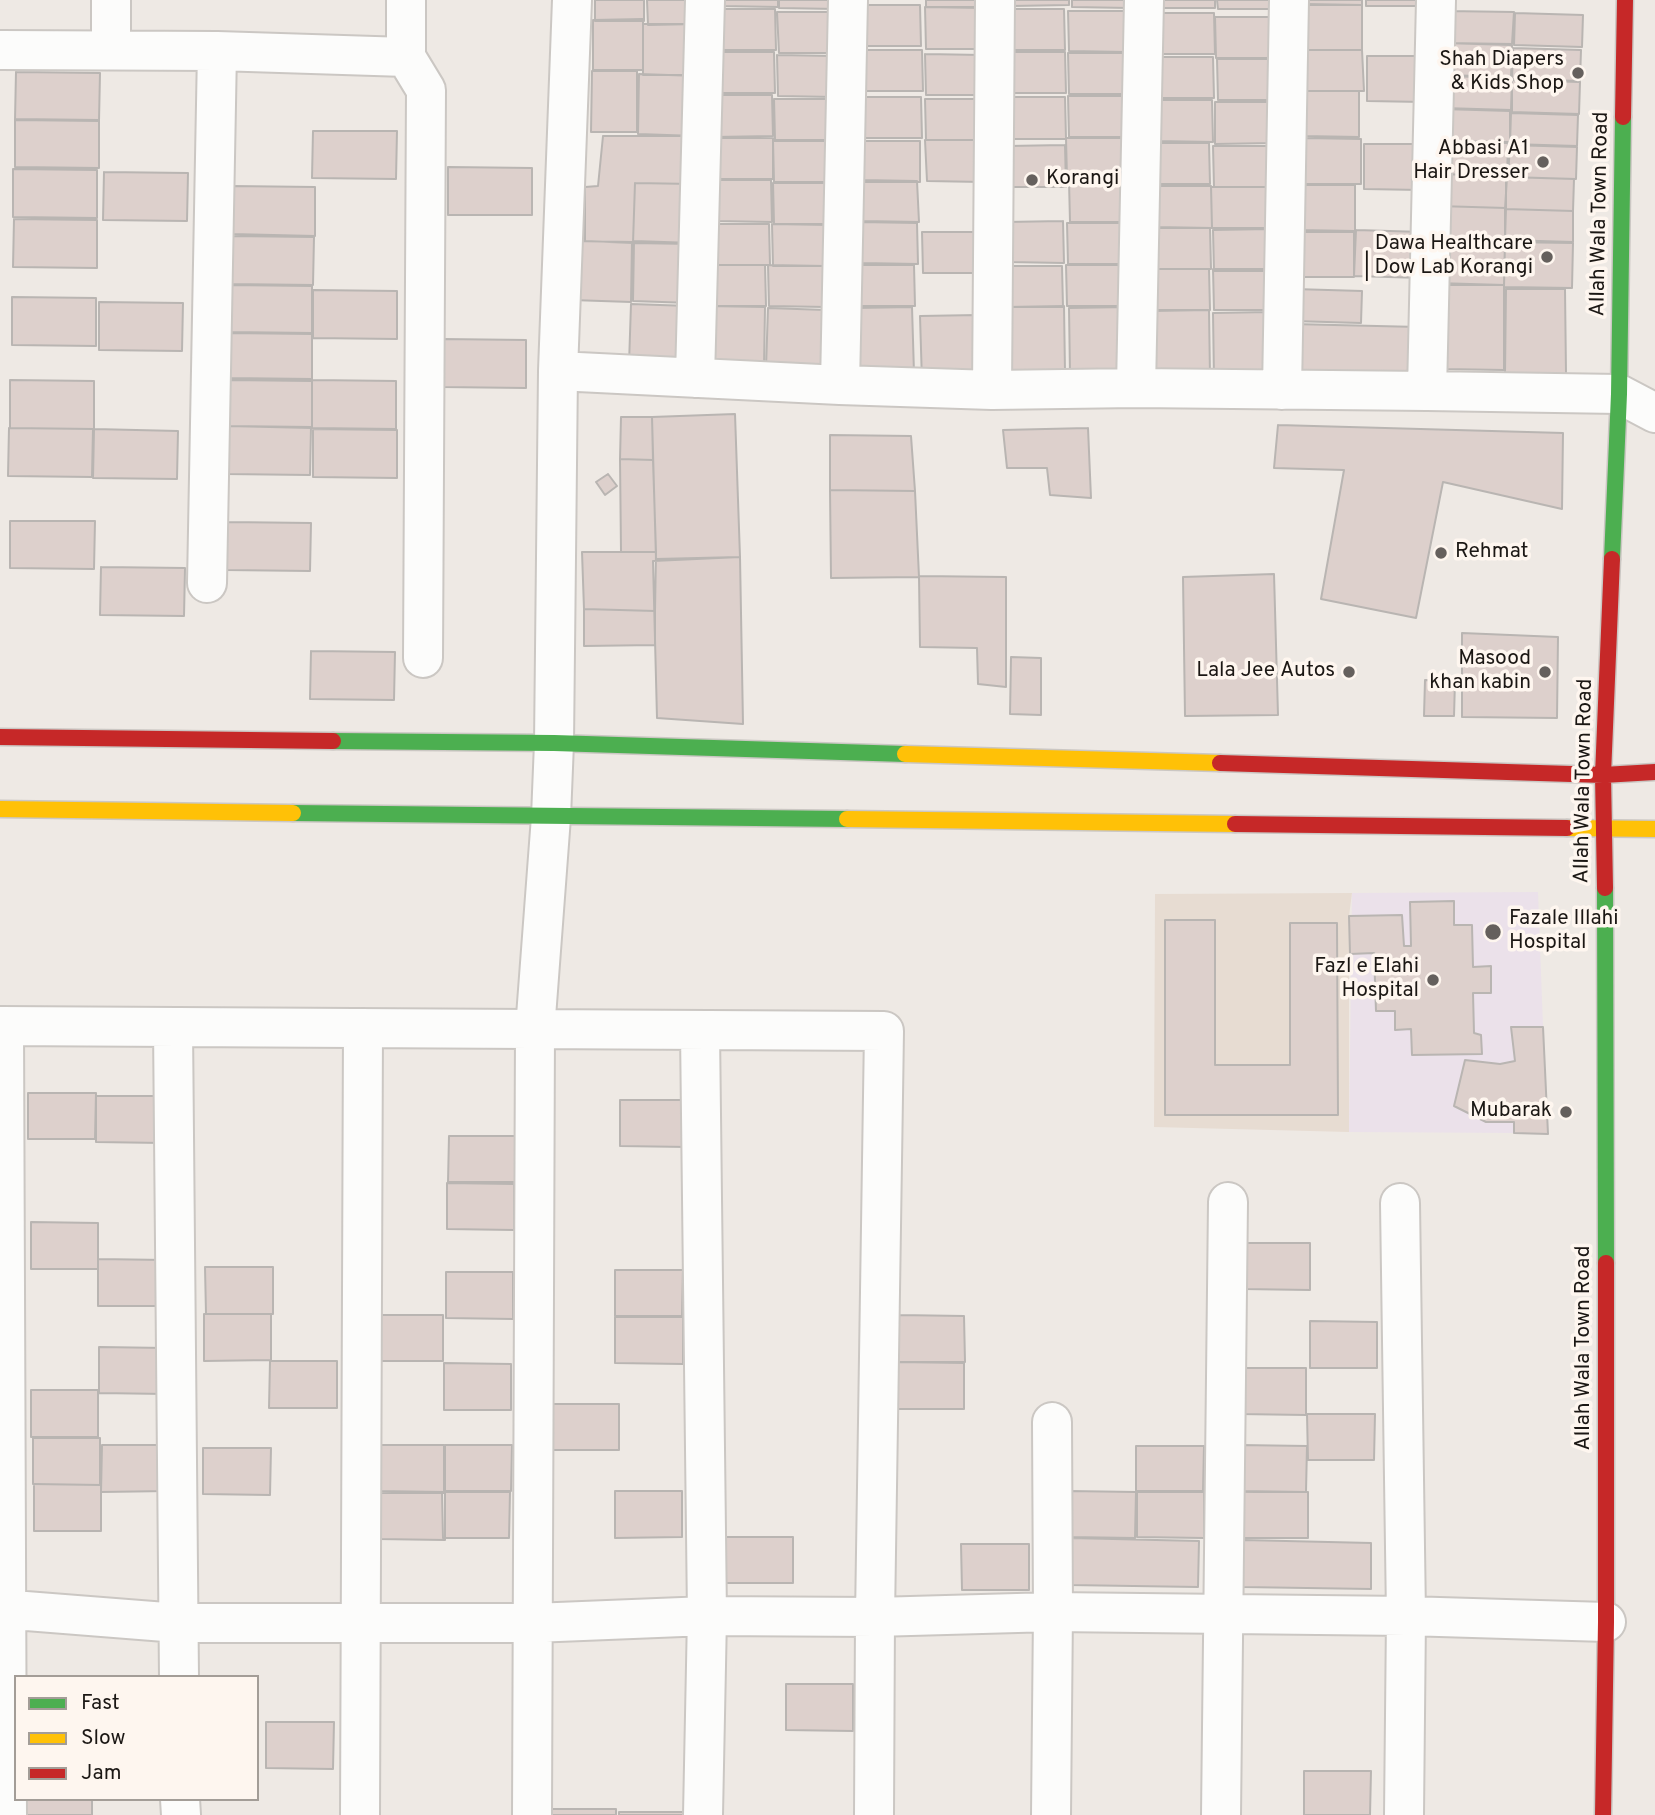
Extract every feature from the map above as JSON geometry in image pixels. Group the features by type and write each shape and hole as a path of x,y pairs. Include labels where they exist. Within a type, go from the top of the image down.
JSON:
{"street":[{"path":"111,0 111,49"},
{"path":"406,0 406,57 426,90 423,658"},
{"path":"532,1815 535,1030 554,743 558,371 572,0"},
{"path":"695,378 705,0"},
{"path":"840,385 848,0"},
{"path":"992,390 995,0"},
{"path":"1136,388 1144,0"},
{"path":"1282,390 1289,0"},
{"path":"1427,391 1436,0"},
{"name":"Allah Wala Town Road","path":"1603,1815 1606,1622 1603,775 1619,394 1625,0"},
{"path":"0,50 111,49 406,57"},
{"path":"207,583 217,51"},
{"path":"558,371 992,390 1136,388 1619,394 1655,413"},
{"path":"0,737 554,743 1603,775 1655,772"},
{"path":"0,809 1655,829"},
{"path":"7,1815 3,1609 2,1026 884,1031 874,1815"},
{"path":"173,1027 178,1675"},
{"path":"360,1815 363,1028"},
{"path":"699,1031 707,1616 703,1815"},
{"path":"1221,1815 1228,1202"},
{"path":"1400,1203 1406,1616 1404,1815"},
{"path":"1051,1815 1052,1422"},
{"path":"3,1609 178,1623 533,1623 707,1616 875,1617 1053,1612 1406,1616 1606,1622"}],"shaded area":[{"path":"1538,892 1543,1027 1511,1027 1515,1061 1500,1064 1465,1060 1454,1106 1486,1122 1514,1122 1514,1133 1349,1132 1352,893"},
{"path":"1352,893 1349,916 1349,1132 1154,1127 1155,894"}],"building":[{"path":"595,0 644,0 644,21 595,21"},
{"path":"647,0 696,0 697,24 648,25"},
{"path":"721,0 778,0 778,7 721,6"},
{"path":"779,0 836,0 836,9 779,8"},
{"path":"926,0 983,0 983,7 926,7"},
{"path":"1012,0 1069,0 1069,5 1012,6"},
{"path":"1072,0 1129,0 1129,8 1072,7"},
{"path":"1157,0 1215,0 1215,8 1157,8"},
{"path":"1217,0 1274,0 1275,9 1218,9"},
{"path":"1305,0 1362,0 1362,5 1305,5"},
{"path":"1366,0 1423,0 1423,6 1366,6"},
{"path":"1306,4 1362,5 1362,50 1306,50"},
{"path":"863,5 920,5 921,46 864,46"},
{"path":"925,7 982,8 982,49 926,49"},
{"path":"718,9 775,9 776,50 719,50"},
{"path":"1007,9 1064,9 1065,50 1008,50"},
{"path":"1068,11 1125,11 1126,52 1069,51"},
{"path":"1446,11 1514,12 1512,44 1445,43"},
{"path":"777,12 835,12 836,53 779,53"},
{"path":"1157,13 1214,13 1215,54 1158,54"},
{"path":"1515,13 1583,15 1582,47 1514,45"},
{"path":"1215,17 1272,17 1273,58 1216,58"},
{"path":"643,19 643,70 593,70 593,20"},
{"path":"643,24 693,24 693,75 643,75"},
{"path":"1444,43 1512,45 1511,77 1443,75"},
{"path":"1513,48 1581,50 1580,81 1512,79"},
{"path":"865,50 922,50 923,91 866,91"},
{"path":"1306,50 1362,50 1364,91 1307,91"},
{"path":"717,52 774,52 775,93 719,93"},
{"path":"1008,52 1065,52 1066,93 1009,93"},
{"path":"1068,53 1125,53 1126,94 1069,94"},
{"path":"925,54 982,55 984,95 926,95"},
{"path":"777,55 834,56 835,97 778,96"},
{"path":"1367,56 1424,56 1424,102 1367,101"},
{"path":"1156,57 1213,57 1214,98 1157,98"},
{"path":"1217,59 1274,59 1275,100 1218,100"},
{"path":"592,71 637,71 637,132 591,132"},
{"path":"16,72 100,73 99,121 15,120"},
{"path":"639,74 698,76 696,136 638,134"},
{"path":"1444,76 1512,78 1511,110 1443,108"},
{"path":"1512,80 1580,82 1579,114 1512,112"},
{"path":"1302,91 1359,91 1359,137 1302,136"},
{"path":"715,95 772,95 773,136 715,137"},
{"path":"1068,96 1125,96 1126,137 1069,137"},
{"path":"864,97 921,97 922,138 865,138"},
{"path":"1008,97 1065,97 1066,139 1009,139"},
{"path":"774,99 831,99 832,140 775,140"},
{"path":"925,99 982,99 983,140 926,140"},
{"path":"1155,100 1212,100 1213,142 1156,141"},
{"path":"1215,102 1272,102 1273,143 1215,144"},
{"path":"1442,109 1510,111 1510,142 1442,141"},
{"path":"1511,113 1578,115 1577,146 1510,144"},
{"path":"15,119 99,120 99,168 15,167"},
{"path":"313,131 397,131 396,179 312,178"},
{"path":"603,136 696,136 693,184 635,183 633,243 585,241 585,187 598,186"},
{"path":"715,138 773,138 773,179 717,179"},
{"path":"1066,138 1123,138 1124,179 1067,179"},
{"path":"1304,138 1361,139 1361,184 1304,184"},
{"path":"925,140 983,140 983,182 927,181"},
{"path":"773,141 830,141 831,182 774,182"},
{"path":"862,141 920,141 920,182 863,182"},
{"path":"1440,142 1508,143 1507,176 1440,174"},
{"path":"1152,143 1209,143 1210,184 1153,184"},
{"path":"1364,144 1421,144 1421,190 1364,189"},
{"path":"1065,145 1066,187 1009,187 1008,146"},
{"path":"1510,145 1577,147 1576,179 1508,177"},
{"path":"1213,146 1270,146 1271,187 1214,187"},
{"path":"448,167 532,168 532,215 448,215"},
{"path":"13,169 97,170 97,218 13,217"},
{"path":"104,172 188,173 187,221 103,220"},
{"path":"1438,174 1506,176 1506,208 1438,206"},
{"path":"1507,177 1574,179 1573,211 1505,209"},
{"path":"714,180 771,180 772,222 715,221"},
{"path":"861,180 917,181 919,222 862,221"},
{"path":"1069,181 1126,181 1127,222 1070,222"},
{"path":"635,183 693,184 692,244 633,243"},
{"path":"773,183 830,183 831,224 774,224"},
{"path":"1298,185 1355,185 1355,231 1298,230"},
{"path":"231,186 315,187 315,236 231,234"},
{"path":"1154,186 1211,186 1212,228 1155,227"},
{"path":"1211,187 1269,187 1270,228 1212,228"},
{"path":"1438,206 1506,208 1505,240 1437,238"},
{"path":"1505,209 1573,211 1573,242 1505,240"},
{"path":"14,219 97,220 97,268 13,267"},
{"path":"1063,221 1064,263 1008,262 1006,222"},
{"path":"860,222 917,223 918,264 861,263"},
{"path":"1067,223 1124,223 1125,264 1068,264"},
{"path":"712,224 769,224 770,265 714,265"},
{"path":"772,224 829,225 830,266 773,266"},
{"path":"1153,228 1210,228 1211,269 1154,269"},
{"path":"1270,229 1271,271 1214,271 1213,230"},
{"path":"1356,230 1423,232 1423,278 1354,276"},
{"path":"922,232 979,232 980,273 923,273"},
{"path":"1297,232 1354,232 1354,277 1297,277"},
{"path":"230,236 314,237 313,285 229,284"},
{"path":"1437,238 1505,240 1504,285 1436,283"},
{"path":"573,241 632,242 631,302 572,300"},
{"path":"634,241 693,243 691,303 633,301"},
{"path":"1505,242 1573,243 1572,288 1504,287"},
{"path":"708,265 765,265 766,306 709,306"},
{"path":"768,265 825,266 826,307 769,306"},
{"path":"856,265 914,265 915,306 858,306"},
{"path":"1066,265 1124,265 1124,306 1067,306"},
{"path":"1005,266 1062,266 1063,307 1006,307"},
{"path":"1152,269 1209,269 1210,310 1153,310"},
{"path":"1213,269 1270,269 1271,310 1214,310"},
{"path":"228,285 312,286 312,334 228,333"},
{"path":"1444,285 1504,285 1504,370 1444,369"},
{"path":"1294,289 1362,291 1361,323 1293,321"},
{"path":"1506,289 1565,289 1566,374 1505,373"},
{"path":"313,290 397,291 397,339 313,338"},
{"path":"12,297 96,298 96,346 12,345"},
{"path":"99,302 183,303 182,351 99,350"},
{"path":"631,304 689,306 688,366 629,364"},
{"path":"707,306 765,307 764,367 705,366"},
{"path":"1064,306 1065,372 1008,373 1007,307"},
{"path":"912,307 914,373 857,374 855,308"},
{"path":"1127,307 1128,373 1070,374 1069,308"},
{"path":"768,308 826,310 825,370 766,368"},
{"path":"1209,310 1210,376 1153,377 1152,311"},
{"path":"1270,312 1272,378 1214,379 1213,313"},
{"path":"978,315 979,381 922,382 920,316"},
{"path":"1292,324 1419,327 1418,382 1292,379"},
{"path":"228,332 312,333 312,381 228,380"},
{"path":"442,339 526,340 526,388 442,387"},
{"path":"228,378 312,379 312,428 228,426"},
{"path":"10,380 94,381 94,429 10,428"},
{"path":"312,380 396,381 396,429 312,428"},
{"path":"735,414 740,557 656,559 652,417"},
{"path":"621,417 652,417 653,460 620,459"},
{"path":"1278,425 1563,433 1562,509 1443,482 1416,618 1321,599 1344,470 1274,468"},
{"path":"227,426 311,427 310,475 226,474"},
{"path":"9,428 93,429 92,477 8,476"},
{"path":"1088,428 1091,498 1050,495 1047,468 1007,468 1003,430"},
{"path":"94,429 178,431 177,479 93,478"},
{"path":"313,429 397,430 397,478 313,477"},
{"path":"830,435 911,436 915,491 830,490"},
{"path":"620,459 653,460 656,552 621,552"},
{"path":"608,474 617,486 605,495 596,482"},
{"path":"830,490 915,491 919,577 831,578"},
{"path":"10,521 95,521 94,569 10,568"},
{"path":"227,522 311,523 310,571 226,570"},
{"path":"582,552 656,552 655,611 584,609"},
{"path":"740,557 743,724 657,718 653,561"},
{"path":"101,567 185,568 184,616 100,615"},
{"path":"1274,574 1278,715 1185,716 1183,577"},
{"path":"919,576 1006,577 1006,687 978,684 977,648 920,647"},
{"path":"584,609 655,611 655,645 584,646"},
{"path":"1462,633 1558,637 1557,718 1462,717"},
{"path":"311,651 395,652 394,700 310,699"},
{"path":"1011,657 1041,658 1041,715 1010,714"},
{"path":"1425,680 1455,681 1454,716 1424,716"},
{"name":"Fazl e Elahi Hospital","path":"1454,901 1454,925 1472,925 1473,967 1491,966 1491,993 1473,993 1474,1033 1481,1035 1482,1054 1412,1055 1411,1029 1395,1030 1395,1011 1376,1011 1374,953 1350,954 1349,916 1402,915 1404,946 1411,946 1410,902"},
{"path":"1165,920 1215,920 1215,1065 1290,1065 1290,923 1337,923 1338,1115 1165,1115"},
{"path":"1511,1027 1543,1027 1548,1134 1514,1133 1514,1122 1486,1122 1454,1106 1465,1060 1500,1064 1515,1061"},
{"path":"28,1093 96,1093 95,1139 28,1139"},
{"path":"96,1096 164,1096 163,1143 96,1142"},
{"path":"620,1100 688,1100 688,1147 620,1146"},
{"path":"449,1136 516,1136 516,1182 448,1182"},
{"path":"447,1183 514,1184 514,1230 447,1229"},
{"path":"31,1222 98,1223 98,1269 31,1269"},
{"path":"1242,1243 1310,1243 1310,1290 1243,1289"},
{"path":"98,1259 165,1260 165,1306 98,1306"},
{"path":"205,1267 273,1267 273,1314 206,1314"},
{"path":"615,1270 683,1270 682,1316 615,1316"},
{"path":"446,1272 513,1272 513,1319 446,1318"},
{"path":"204,1314 271,1314 271,1360 204,1361"},
{"path":"376,1315 443,1315 443,1361 376,1361"},
{"path":"898,1315 964,1316 965,1362 897,1362"},
{"path":"615,1317 683,1317 683,1364 615,1363"},
{"path":"1310,1321 1377,1322 1377,1368 1310,1368"},
{"path":"99,1347 166,1348 166,1394 99,1393"},
{"path":"270,1361 337,1361 337,1408 269,1408"},
{"path":"897,1362 964,1363 964,1409 896,1409"},
{"path":"444,1363 511,1364 511,1410 444,1410"},
{"path":"1239,1368 1306,1368 1306,1415 1239,1414"},
{"path":"31,1390 98,1390 98,1437 31,1437"},
{"path":"552,1404 619,1404 619,1450 552,1450"},
{"path":"1307,1414 1375,1414 1374,1460 1308,1460"},
{"path":"33,1438 100,1438 100,1485 33,1484"},
{"path":"102,1445 169,1445 168,1491 101,1492"},
{"path":"377,1445 444,1445 444,1492 376,1491"},
{"path":"445,1445 512,1445 511,1491 445,1491"},
{"path":"1239,1445 1307,1446 1306,1492 1239,1491"},
{"path":"1136,1446 1204,1446 1203,1492 1136,1492"},
{"path":"203,1448 271,1448 270,1495 203,1494"},
{"path":"34,1484 101,1485 101,1531 34,1531"},
{"path":"615,1491 682,1491 682,1537 615,1538"},
{"path":"1068,1491 1136,1492 1135,1538 1068,1537"},
{"path":"1137,1491 1204,1491 1204,1538 1137,1537"},
{"path":"442,1492 510,1492 509,1538 443,1538"},
{"path":"1241,1492 1308,1492 1308,1538 1241,1538"},
{"path":"377,1493 445,1493 445,1540 378,1539"},
{"path":"726,1537 793,1537 793,1583 726,1583"},
{"path":"1070,1538 1199,1541 1198,1587 1069,1585"},
{"path":"1243,1540 1371,1543 1371,1589 1242,1587"},
{"path":"961,1544 1029,1544 1029,1590 962,1590"},
{"path":"786,1684 853,1684 853,1731 786,1730"},
{"path":"266,1722 334,1722 333,1769 266,1768"},
{"path":"1304,1771 1371,1771 1370,1815 1304,1815"},
{"path":"25,1801 92,1801 92,1815 25,1815"},
{"path":"549,1809 616,1809 616,1815 549,1815"},
{"path":"619,1812 686,1812 686,1815 619,1815"}],"traffic: fast":[{"path":"1612,559 1619,394 1623,117"},
{"path":"333,741 554,743 905,754"},
{"path":"293,813 847,819"},
{"path":"1605,888 1606,1263"}],"traffic: slow":[{"path":"905,754 1220,763"},
{"path":"0,809 293,813"},
{"path":"847,819 1235,824"},
{"path":"1567,828 1655,829"}],"traffic: jam":[{"path":"1623,117 1625,0"},
{"path":"1605,888 1603,775 1612,559"},
{"path":"0,737 333,741"},
{"path":"1220,763 1603,775 1655,772"},
{"path":"1235,824 1567,828"},
{"path":"1603,1815 1606,1263"}],"place":[{"name":"Shah Diapers & Kids Shop","path":"1578,73"},
{"name":"Abbasi A1 Hair Dresser","path":"1543,162"},
{"name":"Korangi","path":"1032,180"},
{"name":"Dawa Healthcare | Dow Lab Korangi","path":"1547,257"},
{"name":"Rehmat","path":"1441,553"},
{"name":"Lala Jee Autos","path":"1349,672"},
{"name":"Masood khan kabin","path":"1545,672"},
{"name":"Fazale Illahi Hospital","path":"1493,932"},
{"name":"Fazl e Elahi Hospital","path":"1433,980"},
{"name":"Mubarak","path":"1566,1112"}]}
